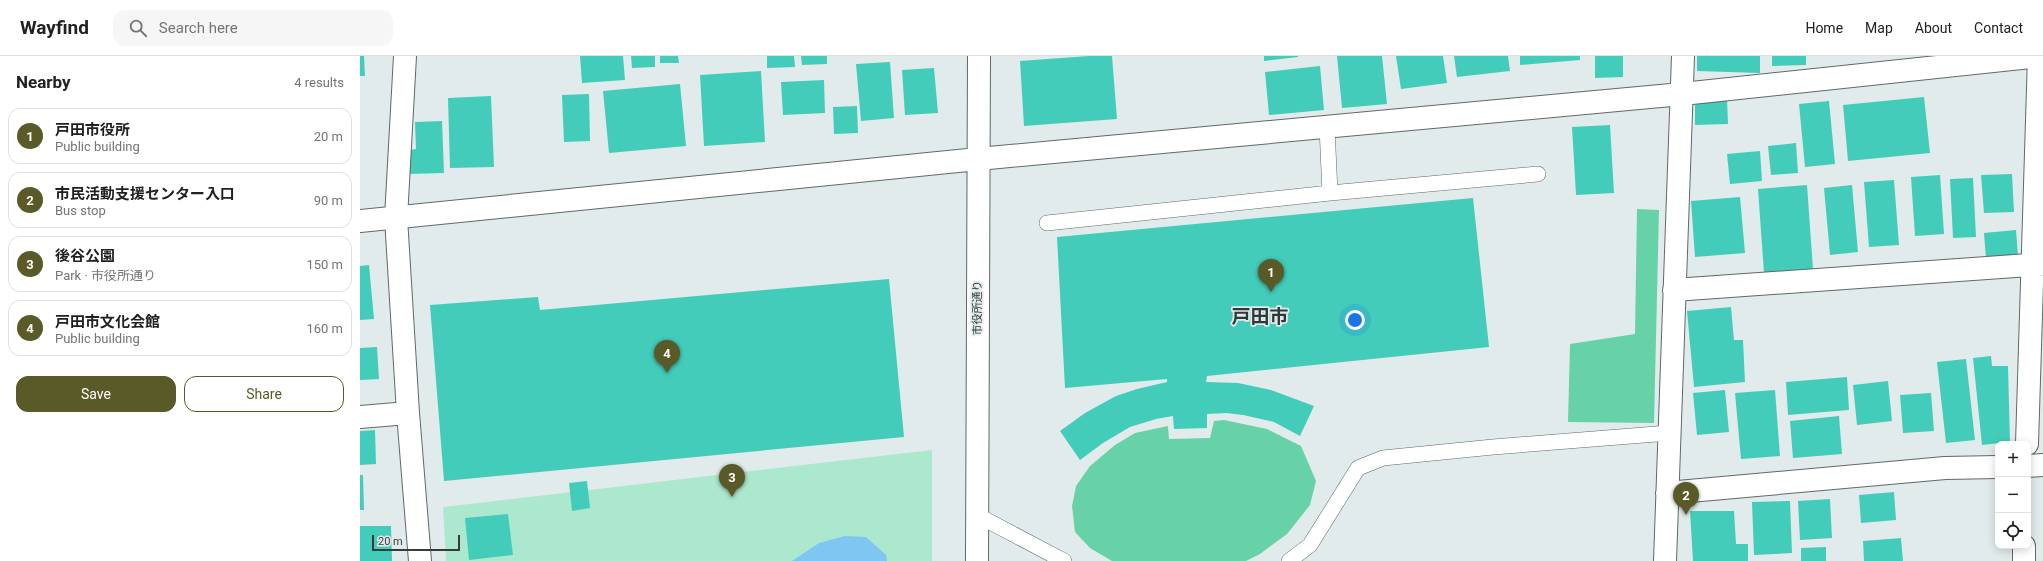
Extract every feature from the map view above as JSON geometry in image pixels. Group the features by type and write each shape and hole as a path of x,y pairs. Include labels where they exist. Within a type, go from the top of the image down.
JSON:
{"street":[{"path":"406,56 396,218 408,413 420,561"},
{"name":"市役所通り","path":"977,561 979,56"},
{"path":"1665,561 1683,56"},
{"path":"360,221 978,159 1682,94 2040,56 2037,264 2027,441"},
{"path":"1674,290 2037,264"},
{"path":"360,417 408,413"},
{"path":"2031,466 2043,465"},
{"path":"1667,493 1945,468 1995,467"},
{"path":"2024,549 2024,561"}],"lane":[{"path":"1327,127 1330,193"},
{"path":"1047,223 1330,193 1538,174"},
{"path":"1289,561 1310,545 1358,468 1383,458 1493,447 1669,433"},
{"path":"977,515 1064,561"}],"green space":[{"path":"1637,209 1659,210 1654,423 1568,422 1570,344 1635,334"},
{"path":"1224,420 1267,429 1301,446 1316,481 1310,505 1287,534 1260,554 1246,561 1112,561 1090,548 1075,532 1072,506 1076,486 1090,466 1115,445 1135,433 1168,426 1169,439 1210,438 1214,421"},
{"path":"932,450 932,561 446,561 443,507"}],"water":[{"path":"845,536 866,537 886,555 887,561 792,561 819,543"}],"building":[{"path":"360,56 364,56 365,76 360,76"},
{"path":"580,56 623,56 625,80 582,83"},
{"path":"631,56 655,56 655,67 632,68"},
{"path":"660,56 678,56 679,63 660,63"},
{"path":"767,56 794,56 795,67 767,68"},
{"path":"801,56 827,56 827,64 802,65"},
{"path":"1089,56 1112,56 1117,119 1024,126 1020,61"},
{"path":"1264,56 1298,56 1298,57 1264,61"},
{"path":"1337,56 1382,56 1387,104 1342,108"},
{"path":"1396,56 1443,56 1447,83 1401,89"},
{"path":"1454,56 1508,56 1510,71 1457,77"},
{"path":"1520,56 1580,56 1580,60 1520,65"},
{"path":"1595,56 1623,56 1623,77 1595,78"},
{"path":"1697,56 1760,56 1760,73 1697,71"},
{"path":"1772,56 1806,56 1806,65 1772,66"},
{"path":"890,62 894,118 861,121 856,64"},
{"path":"1320,66 1324,110 1269,115 1265,72"},
{"path":"934,68 938,113 905,115 902,70"},
{"path":"761,71 765,142 704,146 700,75"},
{"path":"824,80 825,113 783,115 781,82"},
{"path":"680,84 686,146 609,153 603,91"},
{"path":"589,94 590,141 564,142 562,95"},
{"path":"491,96 494,167 450,168 448,98"},
{"path":"1924,97 1930,153 1848,161 1843,105"},
{"path":"1727,99 1728,124 1695,125 1695,100"},
{"path":"1829,101 1835,164 1805,167 1799,104"},
{"path":"857,106 858,133 834,134 833,107"},
{"path":"442,121 444,173 409,174 408,150 416,149 415,122"},
{"path":"1610,125 1614,193 1576,195 1572,127"},
{"path":"1796,143 1798,173 1771,175 1768,146"},
{"path":"1760,151 1762,181 1730,184 1727,154"},
{"path":"2012,174 2014,212 1984,213 1981,175"},
{"path":"1940,175 1944,234 1915,236 1911,177"},
{"path":"1973,178 1976,237 1953,238 1950,179"},
{"path":"1894,180 1899,245 1869,247 1864,182"},
{"path":"1807,185 1813,269 1764,273 1758,189"},
{"path":"1852,185 1858,252 1830,255 1824,188"},
{"path":"1740,197 1745,253 1695,257 1691,201"},
{"path":"1473,198 1489,347 1207,376 1206,382 1238,383 1271,390 1314,406 1300,436 1274,422 1226,413 1207,414 1207,428 1174,429 1173,416 1156,419 1130,427 1103,443 1080,460 1060,431 1085,413 1116,396 1167,382 1167,379 1065,388 1057,237"},
{"path":"2016,230 2018,256 1986,259 1984,233"},
{"path":"369,265 374,319 360,320 360,266"},
{"path":"889,279 904,437 444,481 430,305 538,297 540,310"},
{"path":"1731,307 1734,340 1743,340 1745,382 1694,387 1687,311"},
{"path":"377,347 379,379 360,380 360,348"},
{"path":"1991,356 1992,366 2008,366 2010,441 1995,441 1995,444 1982,445 1973,358"},
{"path":"1966,359 1975,440 1946,443 1937,362"},
{"path":"1847,377 1849,410 1788,415 1786,382"},
{"path":"1888,381 1892,421 1857,425 1853,385"},
{"path":"1725,390 1729,432 1697,435 1693,393"},
{"path":"1775,390 1780,456 1741,459 1735,393"},
{"path":"1931,393 1934,431 1903,433 1900,395"},
{"path":"1839,416 1842,454 1793,458 1790,421"},
{"path":"375,430 376,464 360,465 360,431"},
{"path":"360,475 363,475 364,510 360,510"},
{"path":"587,481 590,508 572,511 569,483"},
{"path":"1894,492 1896,520 1861,523 1859,495"},
{"path":"1830,499 1832,538 1800,540 1798,501"},
{"path":"1790,501 1792,553 1754,555 1752,502"},
{"path":"1690,511 1734,511 1736,544 1748,544 1748,561 1693,561"},
{"path":"508,514 513,555 469,560 465,518"},
{"path":"360,526 391,526 392,561 360,561"},
{"path":"1901,538 1903,561 1864,561 1863,541"},
{"path":"1826,547 1826,561 1801,561 1801,548"}],"place":[{"name":"戸田市役所","path":"1271,292"},
{"name":"戸田市文化会館","path":"667,373"},
{"name":"後谷公園","path":"732,497"},
{"name":"市民活動支援センター入口","path":"1686,515"}],"district":[{"name":"戸田市","path":"1260,316"}]}
